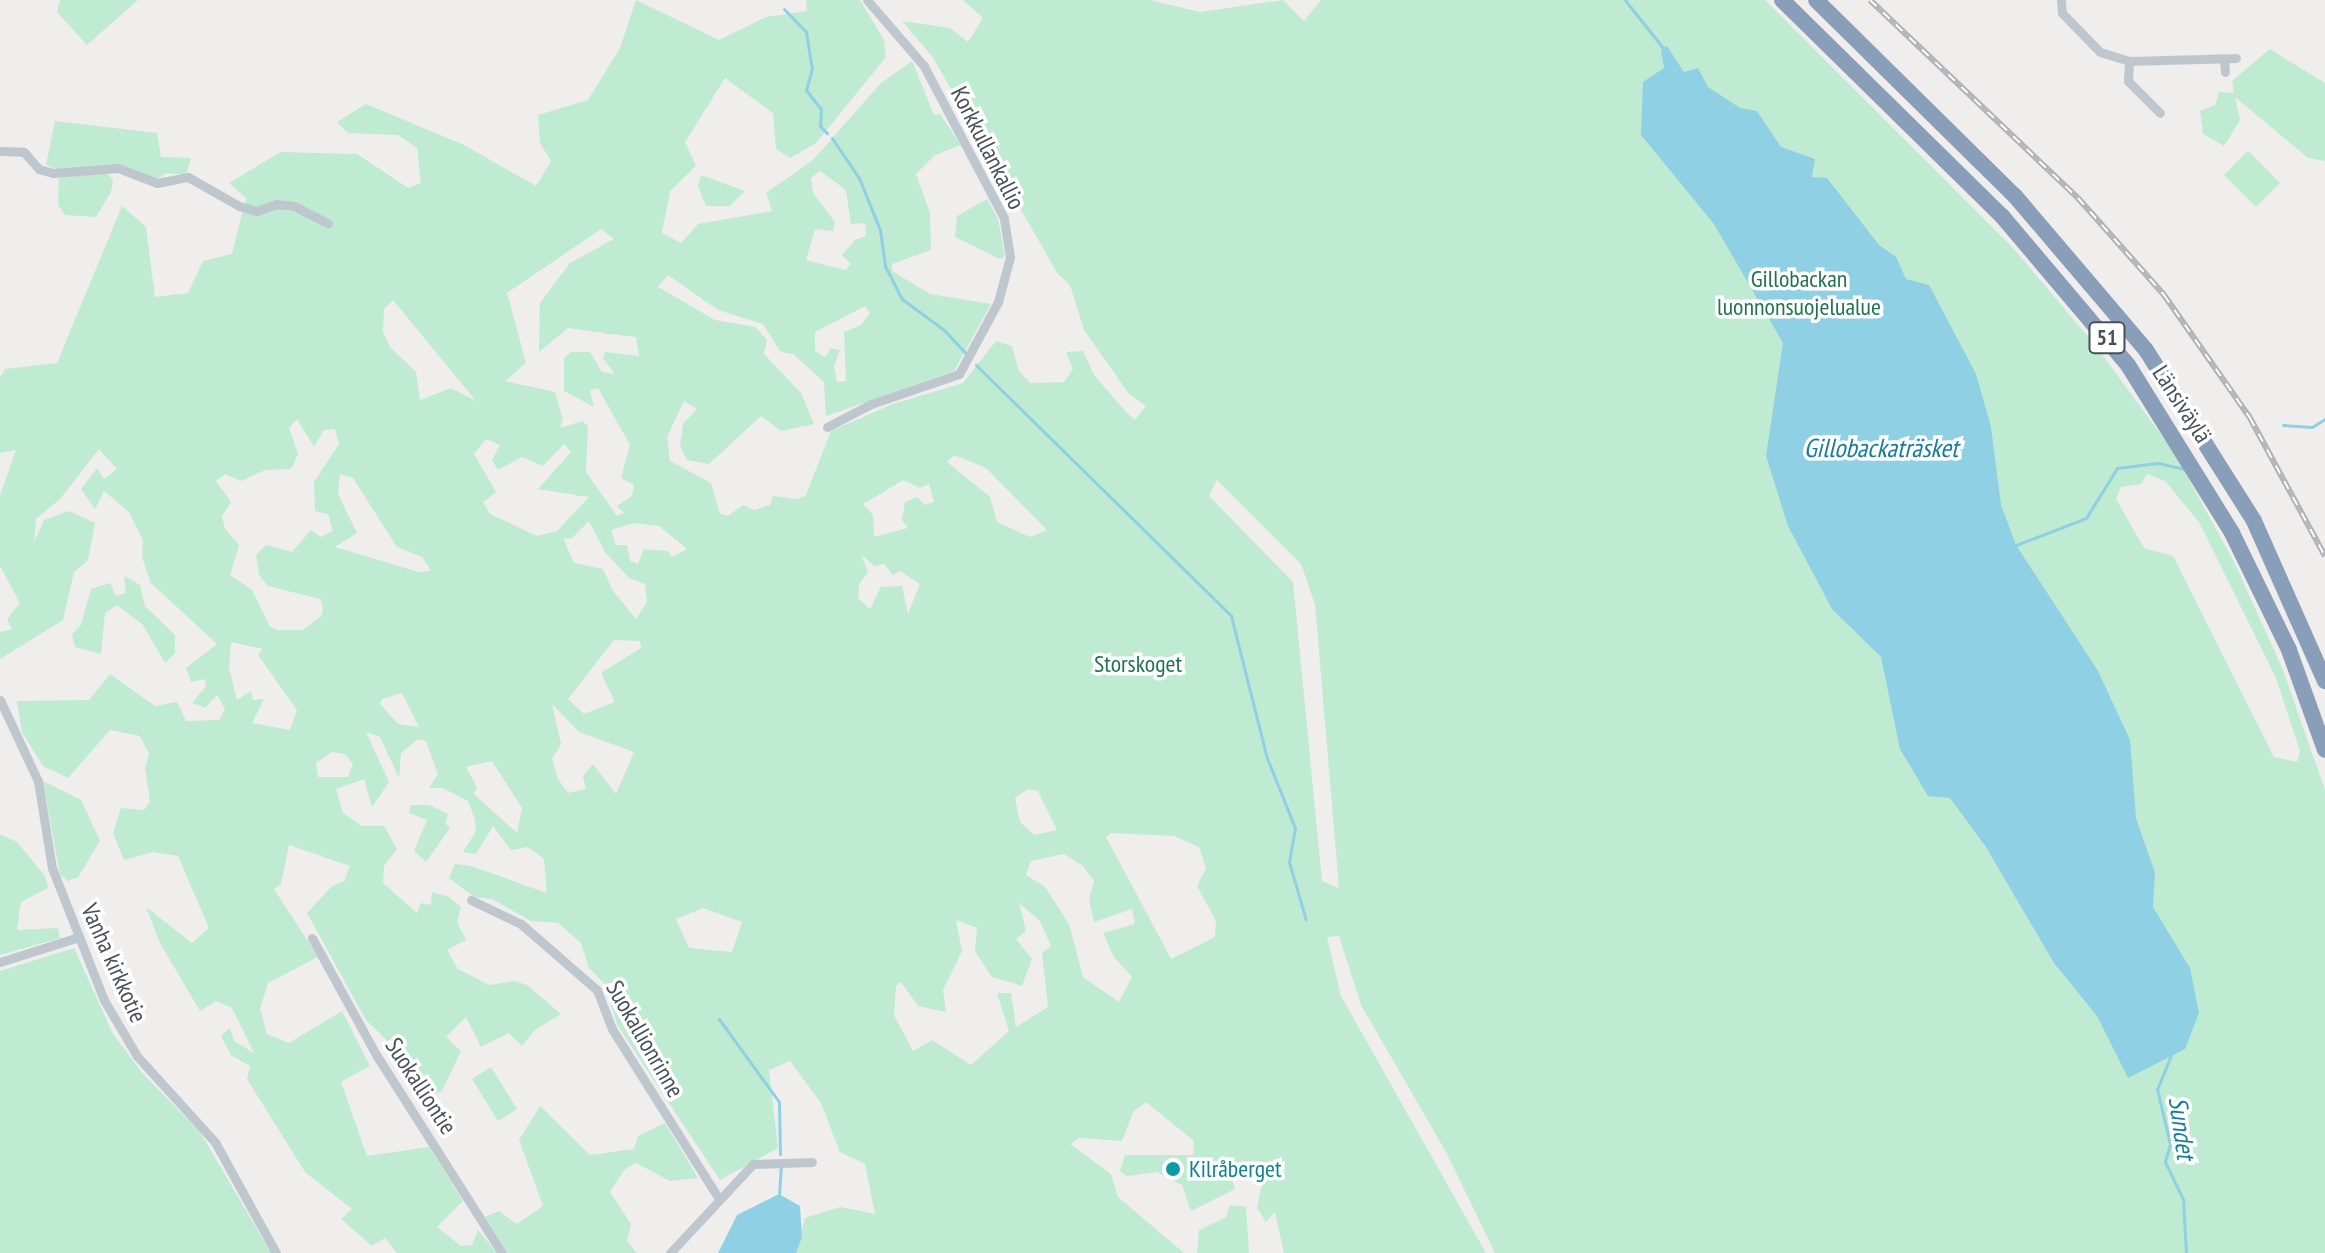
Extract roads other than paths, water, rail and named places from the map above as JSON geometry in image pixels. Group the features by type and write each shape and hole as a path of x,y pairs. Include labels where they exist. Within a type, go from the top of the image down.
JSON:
{"highway":[{"name":"Länsiväylä","path":"1782,0 2002,216 2128,365 2232,533 2289,650 2325,750"},
{"name":"Länsiväylä","path":"1816,0 2015,196 2146,350 2254,521 2325,681"}],"street":[{"name":"Korkkullankallio","path":"827,427 871,404 959,374 998,302 1010,257 1004,218 924,66 867,0"},
{"path":"2061,0 2062,13 2100,52 2129,61 2236,58"},
{"path":"2224,59 2225,72"},
{"path":"2129,61 2128,81 2160,113"},
{"path":"0,151 24,152 39,169 53,173 118,168 157,183 188,177 239,206 257,211 294,206 328,223"},
{"name":"Vanha kirkkotie","path":"0,700 38,781 52,868 119,1029 158,1082 215,1142 276,1253"},
{"name":"Suokallionrinne","path":"471,900 521,924 597,990 612,1029 718,1197"},
{"path":"0,962 79,937"},
{"name":"Suokalliontie","path":"312,938 377,1056 502,1253"},
{"path":"670,1253 718,1197 753,1164 812,1162"}],"water":[{"name":"Gillobackaträsket","path":"1667,46 1684,72 1698,68 1708,87 1740,108 1757,111 1781,147 1815,159 1812,177 1827,178 1879,245 1896,257 1906,279 1929,285 1976,374 1991,427 2001,505 2016,545 2098,671 2130,740 2136,818 2155,873 2153,907 2190,968 2199,1013 2185,1049 2128,1078 2097,1016 2054,963 1986,847 1950,798 1928,796 1900,749 1881,657 1832,609 1788,526 1766,456 1783,343 1714,224 1641,135 1643,82 1664,68 1661,50"},
{"path":"779,1194 800,1206 802,1237 796,1253 718,1253 737,1215"}],"waterway":[{"path":"1625,0 1663,48"},
{"path":"784,9 806,32 812,68 806,90 821,109 820,126 827,133"},
{"path":"832,138 859,178 880,230 885,266 902,299 944,330 967,355"},
{"path":"976,365 1231,616 1267,758 1295,828 1289,862 1306,920"},
{"path":"2283,425 2312,427 2325,419"},
{"path":"2016,545 2086,518 2117,468 2158,463 2184,469"},
{"path":"719,1019 779,1102 780,1154"},
{"name":"Sundet","path":"2171,1055 2157,1089 2170,1144 2165,1162 2183,1199 2186,1253"},
{"path":"779,1194 781,1164"}],"railway":[{"path":"1870,0 2078,198 2164,295 2250,418 2325,556"}],"place":[{"name":"Kilråberget","path":"1173,1169"}],"park label":[{"name":"Gillobackan luonnonsuojelualue","path":"1799,293"},
{"name":"Storskoget","path":"1138,664"}]}
